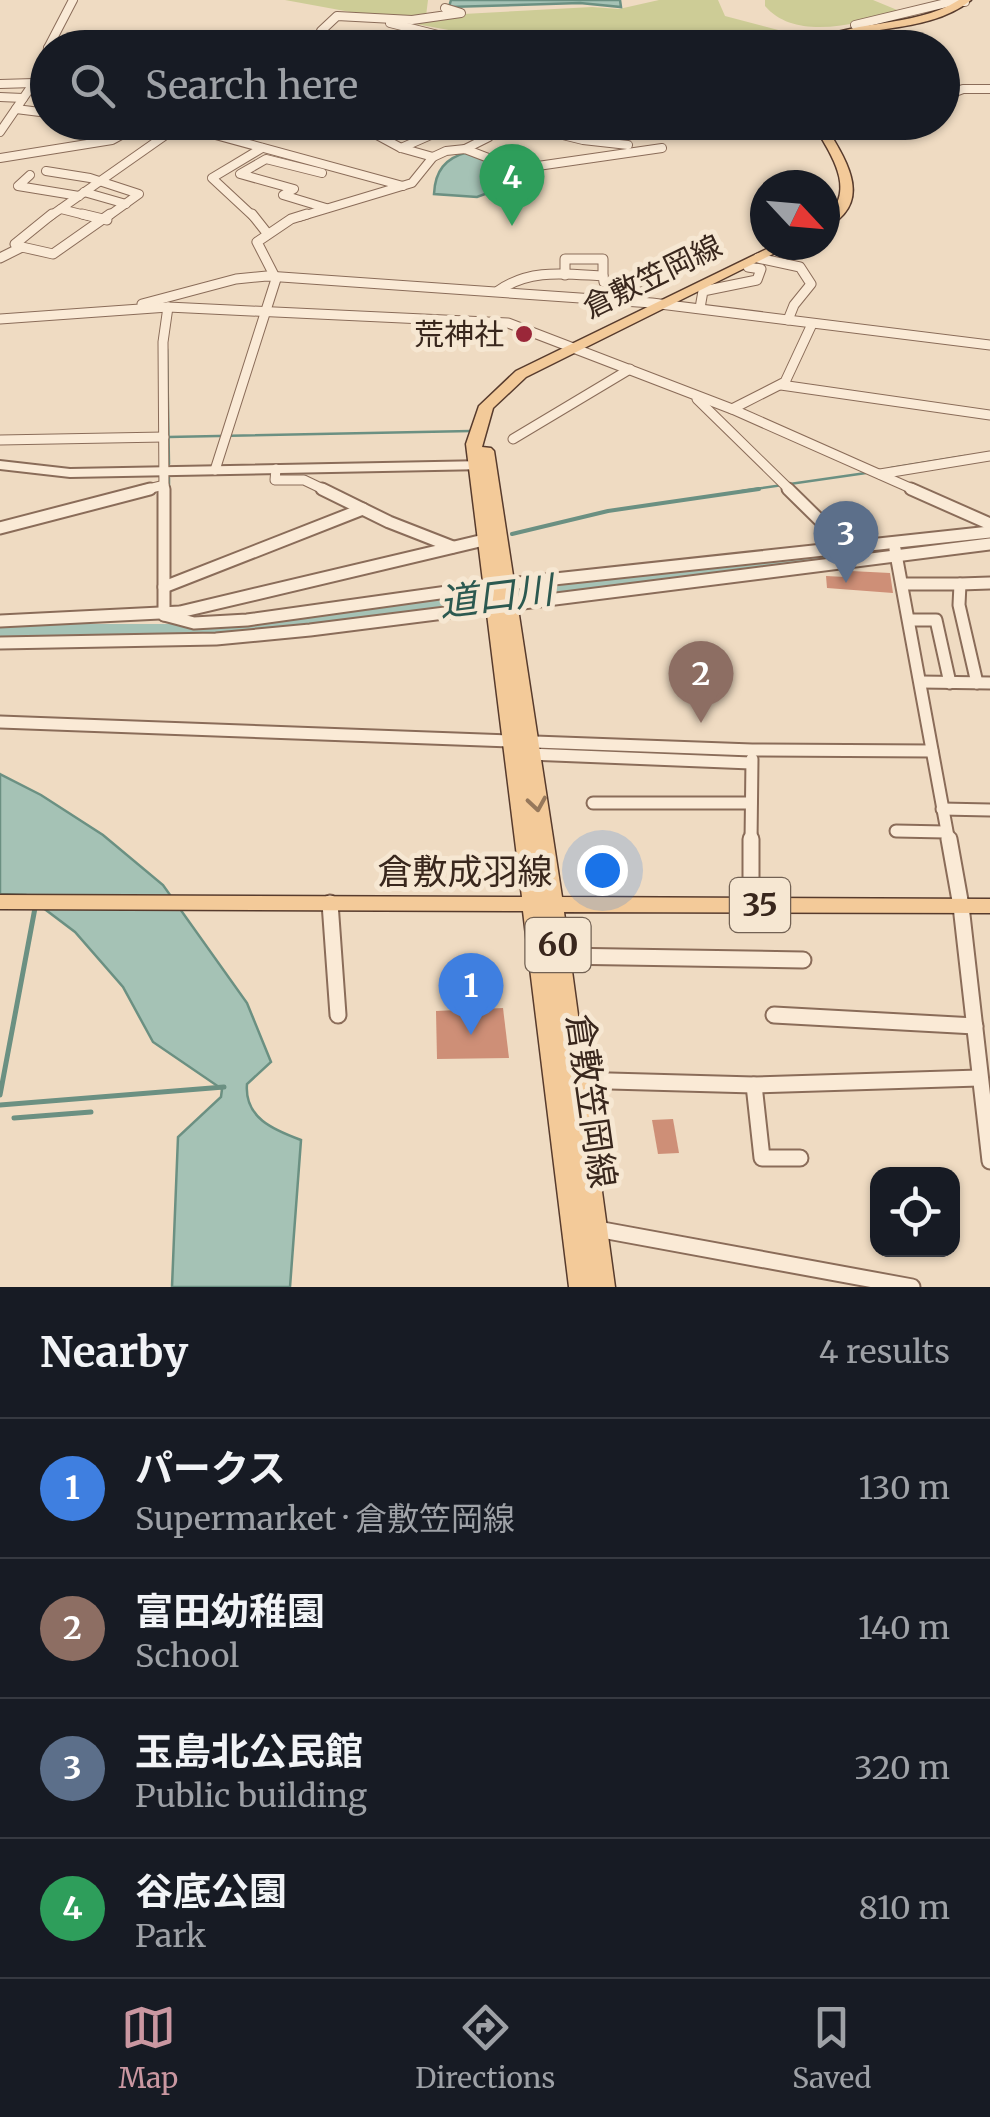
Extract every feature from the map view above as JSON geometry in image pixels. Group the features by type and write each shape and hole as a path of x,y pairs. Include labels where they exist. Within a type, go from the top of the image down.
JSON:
{"main road":[{"path":"859,30 931,16 966,1"},
{"path":"827,140 847,174 850,189 840,212"},
{"name":"倉敷笠岡線","path":"498,595 484,540 481,465 498,394 521,374 757,260"},
{"name":"倉敷笠岡線","path":"481,465 565,1079 602,1287"},
{"name":"倉敷成羽線","path":"11,902 990,906"},
{"name":"倉敷笠岡線","path":"542,905 559,956 582,1287"}],"street":[{"path":"53,30 73,0"},
{"path":"855,25 966,1"},
{"path":"322,30 337,16 423,19 461,13 445,8"},
{"path":"371,18 419,30"},
{"path":"0,84 30,83"},
{"path":"2,128 30,88"},
{"path":"960,90 990,89"},
{"path":"0,98 23,98"},
{"path":"16,109 30,111"},
{"path":"0,158 37,148 114,140"},
{"path":"46,171 100,180 139,194 53,254 15,244 60,209 100,180 158,140"},
{"path":"235,140 403,186"},
{"path":"386,140 433,157 483,140"},
{"path":"401,148 426,140"},
{"path":"465,149 517,170 662,148 579,140"},
{"path":"262,148 212,178 242,202 267,233"},
{"path":"276,276 257,242 267,233 286,221 403,186 418,178 433,157"},
{"path":"322,174 266,159 240,174 294,189 283,195 327,208"},
{"path":"30,175 18,186 126,204"},
{"path":"60,209 106,220"},
{"path":"0,258 22,247"},
{"path":"565,275 565,259 603,259 604,282 639,282"},
{"path":"700,308 703,291 757,280 762,269 753,262"},
{"path":"753,262 800,266 811,284 794,305 788,320"},
{"path":"216,470 276,276"},
{"path":"138,307 236,279 276,276 663,304 990,345"},
{"path":"498,291 514,277 604,276"},
{"path":"164,613 167,586 163,342 168,307"},
{"path":"0,319 168,307 489,320 574,347 733,408 990,524"},
{"path":"782,385 812,324"},
{"path":"513,439 630,369"},
{"path":"733,408 782,385 990,416"},
{"path":"690,394 846,546"},
{"path":"0,440 164,437"},
{"path":"880,474 990,456"},
{"path":"0,465 164,481"},
{"path":"0,528 216,470 481,465"},
{"path":"276,469 275,480 304,480 365,510 456,546"},
{"path":"167,586 365,510"},
{"path":"164,613 194,622 247,620 498,595 990,532"},
{"path":"0,621 164,613 484,540"},
{"path":"0,643 216,639 846,546 990,544"},
{"path":"894,547 961,906 974,1026 983,1068 990,1161"},
{"path":"902,584 990,583"},
{"path":"920,682 984,683 958,606 960,584"},
{"path":"909,620 936,620 950,683"},
{"path":"0,722 752,756 932,750"},
{"path":"750,905 752,756"},
{"path":"594,803 751,803"},
{"path":"942,809 990,810"},
{"path":"896,831 945,832"},
{"path":"330,903 338,1015"},
{"path":"559,956 802,960"},
{"path":"774,1015 974,1026"},
{"path":"565,1079 754,1084 983,1068"},
{"path":"754,1084 762,1158 800,1158"},
{"path":"594,1228 912,1287"}],"shaded area":[{"path":"285,0 428,0 426,16 619,9 659,0 718,0 725,16 778,30 449,30"},
{"path":"451,0 620,0 621,7 580,3 449,7"},
{"path":"765,0 873,0 902,12 849,24 812,27 778,17 765,6"},
{"path":"468,152 515,170 518,182 477,197 434,194 443,167"},
{"path":"0,774 103,835 163,885 247,1003 271,1062 247,1084 250,1106 271,1127 301,1140 290,1287 172,1287 178,1137 221,1097 222,1089 153,1042 123,987 75,932 26,895 0,894"}],"building":[{"path":"845,572 890,573 893,593 827,588 826,576 846,577"},
{"path":"503,1008 509,1058 437,1059 436,1011"},
{"path":"673,1119 679,1153 658,1154 652,1120"}],"waterway":[{"path":"167,349 169,437"},
{"path":"169,437 471,431"},
{"path":"169,437 169,464"},
{"path":"891,468 965,456"},
{"path":"742,491 866,473"},
{"path":"169,478 169,491"},
{"path":"512,534 608,511 759,489"},
{"name":"道口川","path":"0,630 226,630 893,547"},
{"path":"0,1095 35,908"},
{"path":"0,1105 224,1087"},
{"path":"14,1118 91,1112"}],"place":[{"name":"谷底公園","path":"512,226"},
{"name":"荒神社","path":"524,334"},
{"name":"玉島北公民館","path":"846,583"},
{"name":"富田幼稚園","path":"701,723"},
{"name":"パークス","path":"471,1035"}]}
